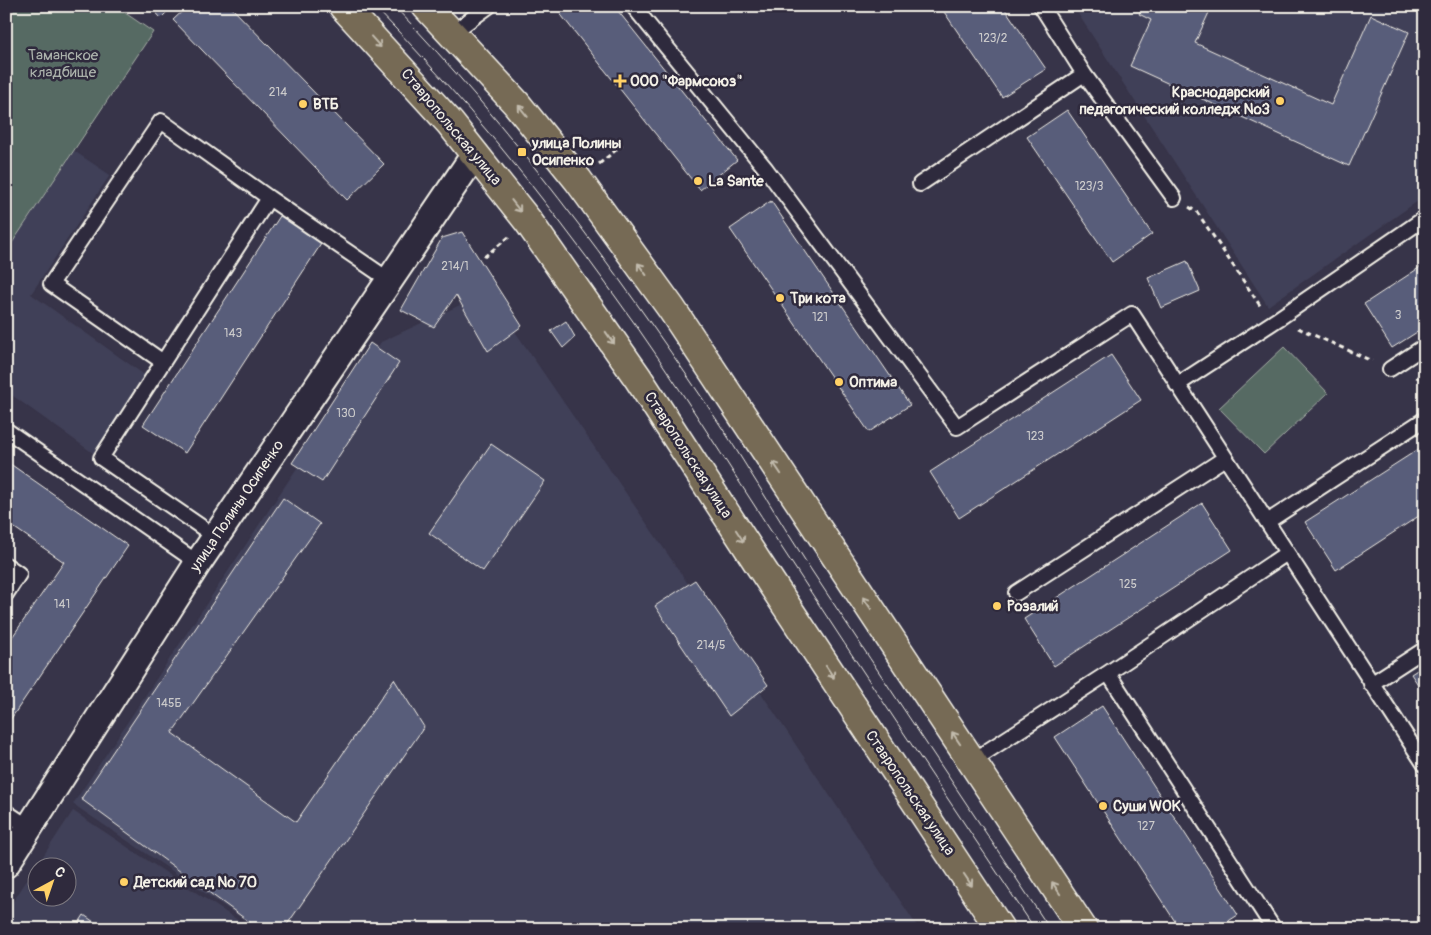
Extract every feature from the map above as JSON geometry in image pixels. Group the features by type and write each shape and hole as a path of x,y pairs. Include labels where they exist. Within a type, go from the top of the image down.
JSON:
{"main road":[{"name":"Ставропольская улица","path":"343,6 420,90 475,154 528,221 638,378 763,571 1000,929"},
{"path":"426,6 516,103 578,180 671,308 1083,929"}],"street":[{"name":"улица Полины Осипенко","path":"6,864 198,563 475,154"}],"lane":[{"path":"452,33 489,6"},
{"path":"633,6 766,168 957,427 1132,314 1425,765"},
{"path":"1041,6 1084,74 1174,198"},
{"path":"920,184 1084,74"},
{"path":"163,362 51,284 161,121 389,280"},
{"path":"216,537 101,458 269,198"},
{"path":"1177,385 1278,319 1425,218"},
{"path":"1390,369 1425,346"},
{"path":"1267,522 1425,419"},
{"path":"6,430 198,563"},
{"path":"1016,593 1225,458"},
{"path":"972,761 1108,673 1287,553"},
{"path":"6,565 19,574 6,594"},
{"path":"1372,684 1425,649"},
{"path":"1108,673 1274,929"},
{"path":"6,812 30,828"}],"path":[{"path":"578,180 622,145"},
{"path":"484,257 528,221"}],"shaded area":[{"name":"Краснодарский педагогический колледж №3","path":"1073,6 1425,6 1425,196 1268,306"},
{"path":"74,151 110,175 31,294 146,376 93,453 6,391 6,252"},
{"path":"488,292 682,575 919,929 258,929 73,804 381,342"},
{"name":"Детский сад № 70","path":"73,811 251,929 6,929 6,912 28,879 28,908 78,908 78,858 42,858"}],"green space":[{"name":"Таманское кладбище","path":"6,6 115,6 153,32 6,252"},
{"path":"1284,347 1328,393 1264,454 1219,408"}],"building":[{"path":"150,6 173,6 161,18"},
{"path":"188,6 230,6 384,164 347,200 173,20"},
{"path":"554,6 614,6 737,160 700,190"},
{"path":"940,6 1003,6 1046,69 1002,97"},
{"path":"1143,6 1212,6 1195,43 1331,105 1371,15 1409,32 1349,166 1130,66 1151,20 1139,14"},
{"path":"1067,110 1152,234 1112,262 1027,137"},
{"path":"771,201 910,405 869,432 730,229"},
{"path":"282,213 323,241 185,453 143,425"},
{"path":"462,232 522,326 488,351 456,295 434,327 401,310 442,238"},
{"path":"1187,261 1200,291 1161,308 1148,278"},
{"path":"1425,264 1425,327 1392,348 1364,304"},
{"path":"566,321 575,337 563,348 551,331"},
{"path":"370,343 399,363 322,482 292,463"},
{"path":"1111,355 1141,400 959,518 930,472"},
{"path":"491,444 545,481 483,571 429,533"},
{"path":"1425,445 1425,512 1336,570 1305,522"},
{"path":"6,461 128,546 6,726 6,646 64,562 6,522"},
{"path":"283,498 320,524 172,733 296,822 394,679 424,727 284,929 259,929 81,799"},
{"path":"1202,503 1232,550 1054,666 1024,619"},
{"path":"695,580 768,685 729,716 655,606"},
{"path":"1425,665 1425,695 1411,674"},
{"path":"1102,706 1238,915 1216,929 1180,929 1055,737"},
{"path":"84,915 104,929 75,929"}],"tram line":[{"path":"374,6 407,40 500,146 615,296 679,389 845,644 1035,929"},
{"path":"394,6 437,52 520,149 635,301 720,425 810,568 1050,929"}],"place":[{"name":"ООО \"Фармсоюз\"","path":"620,81"},
{"name":"Краснодарский педагогический колледж №3","path":"1280,101"},
{"name":"ВТБ","path":"303,104"},
{"name":"улица Полины Осипенко","path":"522,152"},
{"name":"La Sante","path":"698,181"},
{"name":"Три кота","path":"780,298"},
{"name":"Оптима","path":"839,382"},
{"name":"Розалий","path":"997,606"},
{"name":"Суши WOK","path":"1103,806"},
{"name":"Детский сад № 70","path":"124,882"}]}
